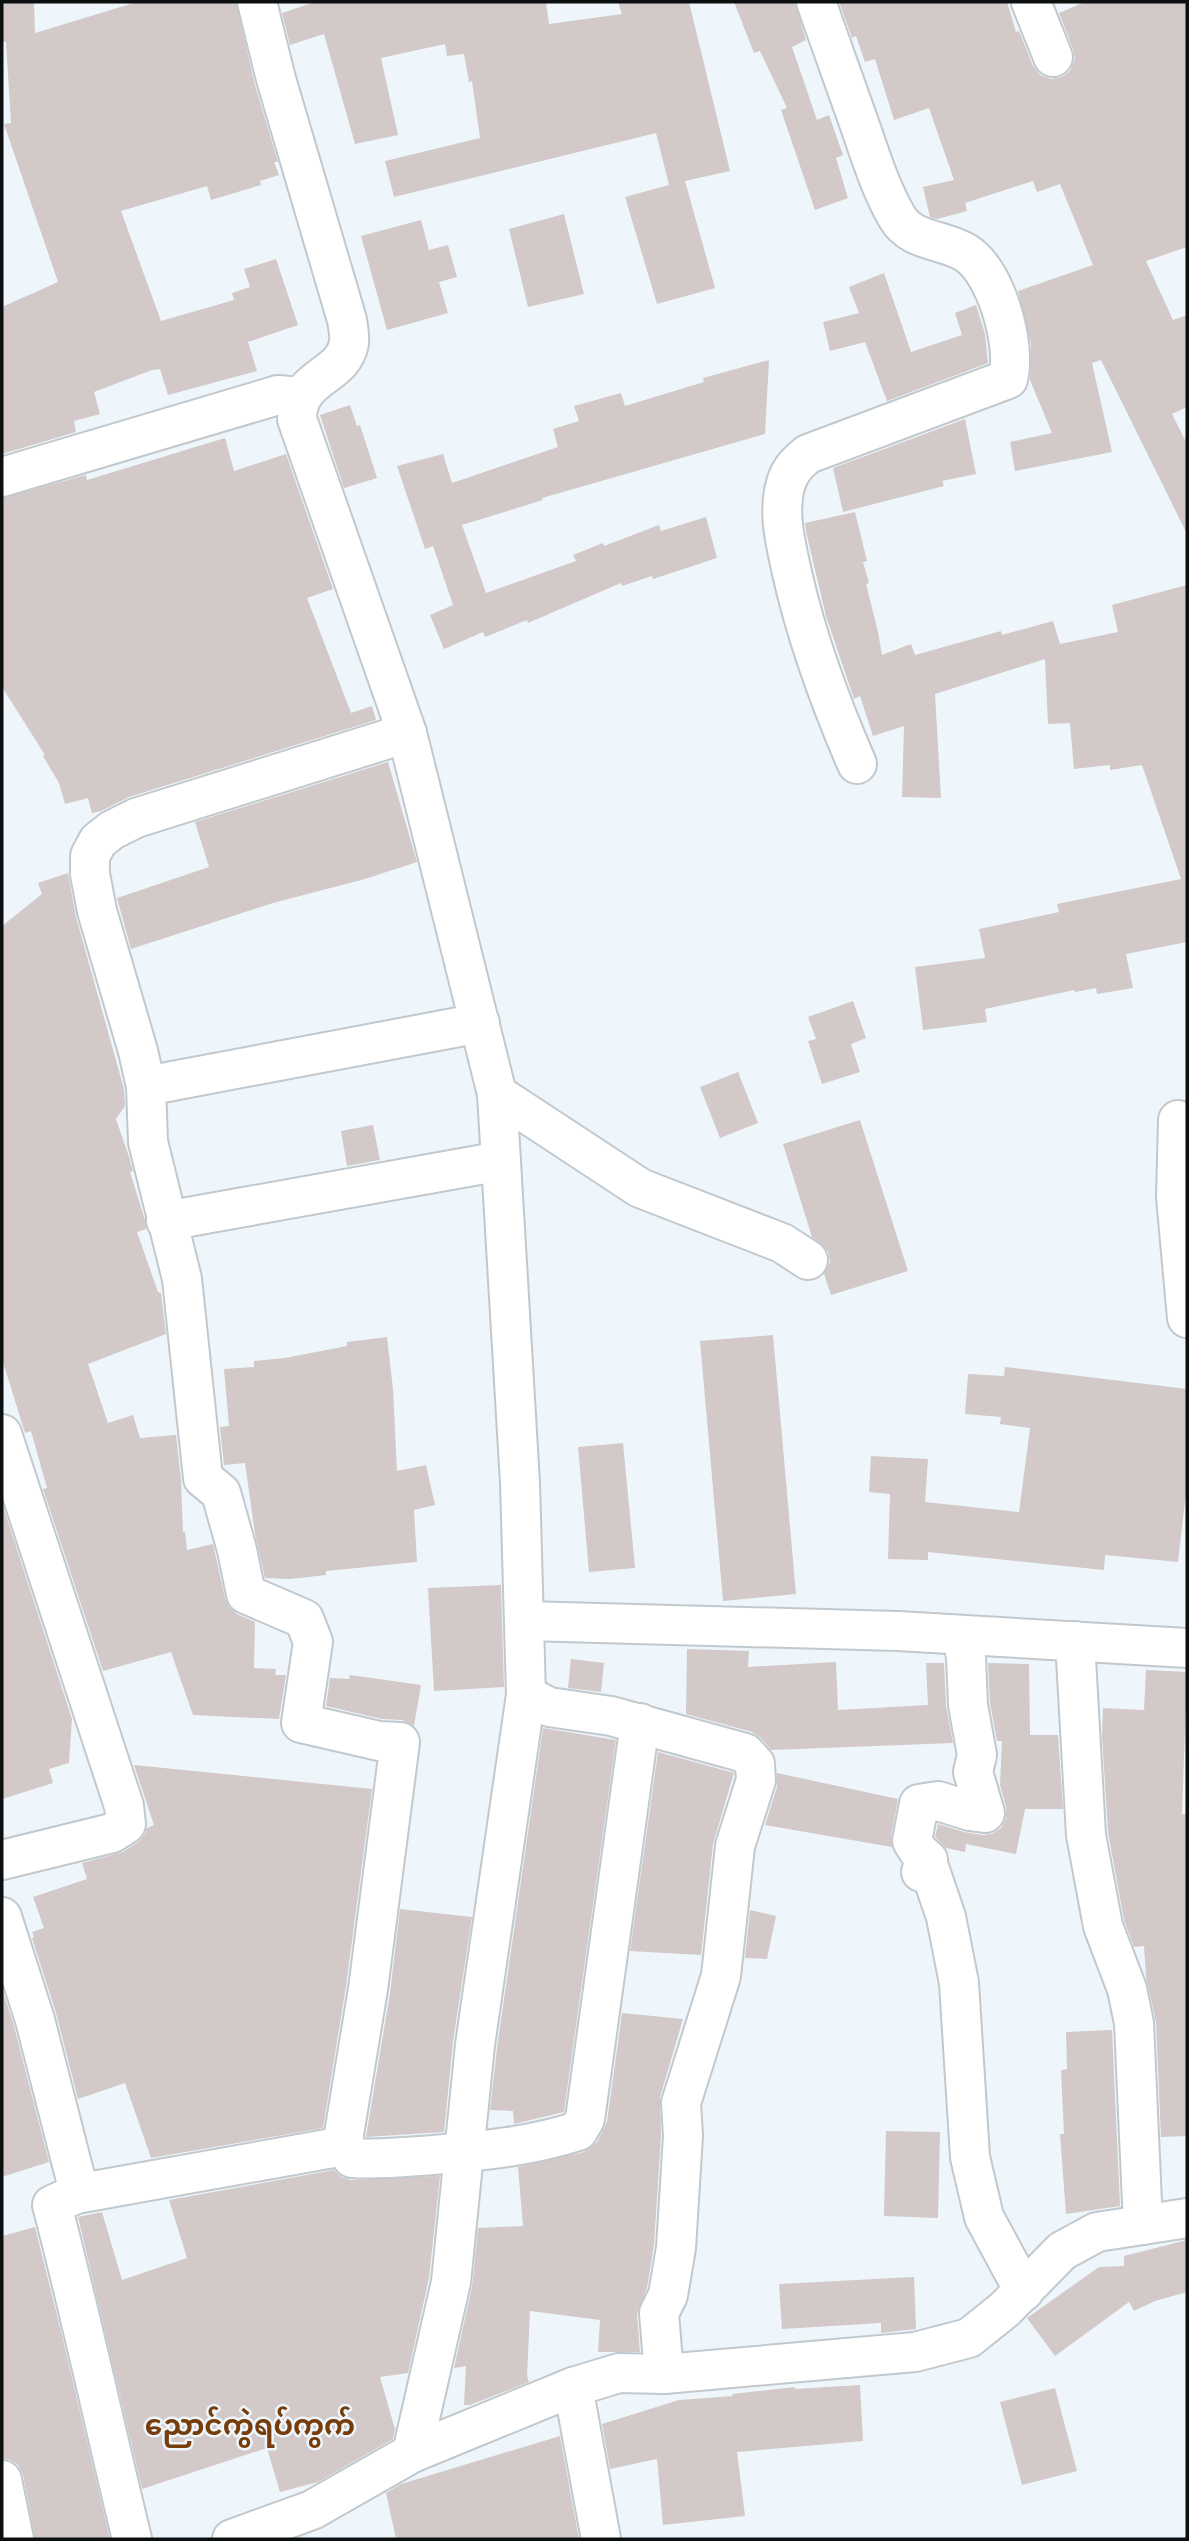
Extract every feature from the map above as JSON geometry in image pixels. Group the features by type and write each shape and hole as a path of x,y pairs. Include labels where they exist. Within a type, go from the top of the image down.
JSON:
{"street":[{"path":"257,2 276,79 347,320 349,342 343,357 300,397 297,419 407,733 497,1094 520,1483 526,1695 475,2045 451,2282 412,2454"},
{"path":"816,2 873,164 896,216 902,225 923,238 964,251 981,266 988,276 1003,320 1011,356 1008,379 808,454 797,463 786,485 783,530 800,608 829,700 857,764"},
{"path":"1031,2 1053,57"},
{"path":"2,477 278,395 300,397"},
{"path":"407,733 136,818 112,830 98,841 90,856 90,874 97,911 146,1086 148,1142 182,1279 203,1478 220,1493 237,1550 246,1594 304,1619 313,1642 301,1723 379,1741 400,1742 369,1989 344,2146 352,2158 464,2152 552,2139 578,2131 586,2119 640,1723"},
{"path":"146,1086 480,1023"},
{"path":"497,1094 640,1188 782,1243 808,1260"},
{"path":"1178,1120 1176,1196 1187,1318"},
{"path":"166,1221 500,1161"},
{"path":"2,1434 124,1806 126,1824 112,1833 2,1860"},
{"path":"525,1621 898,1631 1187,1648"},
{"path":"962,1634 969,1715 977,1755 973,1772 985,1813 938,1801 919,1804 912,1841 928,1860 920,1872 930,1870 946,1917 959,1983 970,2157 984,2217 1024,2291"},
{"path":"1075,1642 1086,1835 1102,1926 1127,1989 1134,2023 1143,2225"},
{"path":"526,1695 549,1707 611,1716 745,1753 755,1764 756,1780 735,1846 721,1976 681,2103 683,2136 676,2248 668,2295 659,2313 664,2374"},
{"path":"2,1917 35,2020 76,2180 76,2194"},
{"path":"132,2539 52,2204 76,2194 344,2146"},
{"path":"232,2539 312,2510 412,2454 573,2388 620,2373 664,2374 915,2352 969,2338 1024,2291 1062,2251 1097,2232 1187,2218"},
{"path":"573,2388 601,2539"},
{"path":"2,2480 14,2539"}],"building":[{"path":"2,2 34,2 35,33 137,2 236,2 255,85 278,162 274,162 279,175 260,181 261,185 211,200 207,186 121,211 161,321 234,300 232,293 250,287 244,269 276,259 298,325 248,342 257,371 168,395 160,369 152,370 94,392 100,414 74,421 76,432 2,454 2,307 58,282 4,124 11,123 6,42 2,42"},
{"path":"315,2 546,2 549,24 622,14 618,2 689,2 730,171 685,181 715,288 657,304 625,197 669,185 656,133 394,197 385,161 480,138 472,81 469,82 464,54 447,56 445,44 381,58 398,135 355,144 324,34 290,45 282,13"},
{"path":"734,2 795,2 806,40 792,47 817,120 829,115 843,155 836,158 848,198 815,210 781,110 787,108 760,51 754,53"},
{"path":"839,2 1007,2 1016,32 1019,31 1033,66 1040,75 1051,79 1062,77 1070,71 1075,59 1059,13 1085,2 1187,2 1187,247 1146,261 1173,320 1187,315 1187,407 1172,414 1187,444 1187,534 1101,360 1092,363 1112,452 1015,471 1010,442 1052,433 1030,380 1031,345 1018,291 1093,265 1060,184 1037,192 1033,181 965,203 967,211 937,219 930,217 923,187 954,180 929,108 894,120 875,59 865,62 856,36 852,38"},
{"path":"564,214 584,294 528,307 509,229"},
{"path":"421,220 429,250 448,245 457,277 439,282 448,313 387,330 361,236"},
{"path":"884,273 911,352 962,335 955,313 976,305 985,334 988,363 887,401 865,342 830,351 823,322 859,313 849,287"},
{"path":"769,360 765,434 542,498 543,500 462,525 486,593 576,561 573,555 603,543 604,546 659,525 661,531 706,517 717,558 653,579 652,576 622,586 621,583 528,623 527,620 485,637 483,632 444,649 430,615 453,605 433,546 425,549 397,466 443,454 452,483 558,447 553,429 579,421 574,406 621,393 625,406 704,382 703,378"},
{"path":"350,405 357,426 360,425 377,478 344,488 320,415"},
{"path":"965,419 976,474 942,481 944,486 843,512 833,468"},
{"path":"225,438 234,471 286,454 333,589 307,598 351,713 372,706 376,720 129,797 101,811 92,813 88,798 65,804 59,783 43,756 45,755 2,687 2,498 86,475 87,480"},
{"path":"855,512 867,561 863,562 869,583 866,584 882,655 911,644 915,655 1001,631 1002,635 1053,621 1060,644 1118,632 1112,605 1187,585 1187,942 1126,954 1133,988 1097,994 1096,988 1074,990 985,1009 987,1022 923,1030 915,967 985,958 979,929 1059,912 1057,904 1181,879 1142,765 1110,770 1110,765 1074,769 1070,723 1048,724 1045,659 935,694 941,798 902,797 904,726 873,736 860,696 854,699 826,616 807,536 805,523"},
{"path":"388,762 417,862 365,879 273,903 131,949 117,898 209,867 195,822"},
{"path":"68,873 76,917 124,1089 125,1106 116,1119 145,1220 146,1229 137,1232 158,1292 161,1293 166,1334 88,1364 108,1423 133,1415 140,1438 176,1435 183,1532 187,1550 213,1544 229,1607 255,1622 254,1668 276,1669 275,1675 286,1675 279,1719 193,1715 171,1652 103,1671 43,1489 47,1488 31,1431 25,1433 2,1359 2,926 42,894 38,883"},
{"path":"853,1001 866,1038 851,1044 860,1072 822,1084 808,1041 816,1039 808,1017"},
{"path":"738,1072 758,1123 720,1138 700,1087"},
{"path":"860,1120 908,1271 831,1295 824,1274 830,1262 828,1251 812,1237 783,1144"},
{"path":"373,1125 380,1160 347,1166 341,1131"},
{"path":"773,1335 796,1594 723,1601 700,1341"},
{"path":"387,1337 393,1389 397,1471 426,1465 435,1505 414,1510 417,1562 326,1571 326,1575 290,1579 265,1578 255,1534 245,1463 224,1465 220,1427 229,1426 224,1369 254,1367 254,1361 285,1358 347,1346 347,1342"},
{"path":"1005,1367 1187,1389 1187,1484 1178,1562 1105,1555 1104,1570 928,1552 928,1560 888,1559 890,1494 869,1492 871,1456 928,1459 925,1502 1019,1512 1030,1428 1000,1424 1001,1417 965,1414 968,1374 1004,1376"},
{"path":"623,1443 635,1568 589,1572 578,1447"},
{"path":"2,1503 72,1719 69,1763 49,1769 53,1783 2,1799"},
{"path":"501,1585 504,1687 434,1691 428,1588"},
{"path":"687,1649 749,1651 748,1667 836,1662 838,1710 928,1705 926,1663 944,1663 946,1706 953,1743 771,1750 752,1732 686,1714"},
{"path":"571,1659 604,1663 601,1692 568,1688"},
{"path":"988,1663 1029,1664 1030,1735 1058,1735 1063,1809 1025,1809 1016,1854 966,1844 965,1852 946,1848 935,1837 938,1824 964,1832 992,1834 1001,1828 1006,1818 1000,1785 1002,1741 997,1741 990,1703"},
{"path":"1146,1670 1187,1672 1182,1814 1187,1814 1187,2136 1161,2137 1156,2022 1146,1977 1144,1946 1134,1947 1124,1920 1108,1832 1102,1736 1103,1708 1144,1710"},
{"path":"350,1675 421,1685 414,1726 402,1720 382,1719 326,1706 330,1678 349,1679"},
{"path":"543,1728 616,1740 564,2112 514,2124 513,2111 490,2110"},
{"path":"658,1752 734,1773 713,1844 701,1955 630,1951"},
{"path":"134,1765 372,1789 346,1986 323,2128 151,2158 125,2083 78,2099 56,2013 32,1938 32,1932 44,1928 33,1897 87,1879 82,1863 123,1852 138,1842 147,1828 154,1825"},
{"path":"777,1773 898,1799 891,1837 892,1847 765,1825 777,1787"},
{"path":"400,1909 472,1917 453,2042 444,2132 366,2137 390,1993"},
{"path":"750,1910 776,1916 767,1959 745,1958"},
{"path":"2,1988 49,2162 2,2177"},
{"path":"622,2013 683,2019 660,2097 661,2136 654,2245 647,2288 637,2314 640,2352 598,2352 600,2320 530,2311 529,2382 464,2405 466,2366 454,2368 472,2287 478,2228 523,2226 518,2167 584,2152 597,2142 607,2122"},
{"path":"1112,2030 1120,2206 1066,2214 1060,2134 1064,2134 1061,2070 1067,2069 1066,2032"},
{"path":"886,2131 940,2132 938,2218 884,2216"},
{"path":"334,2170 341,2177 351,2180 440,2176 429,2278 408,2373 380,2377 395,2429 393,2439 318,2482 280,2492 267,2448 142,2489 78,2217 102,2212 122,2280 187,2258 169,2200"},
{"path":"35,2227 110,2539 35,2539 23,2475 18,2465 2,2459 2,2236"},
{"path":"1187,2240 1187,2292 1155,2301 1134,2311 1129,2302 1055,2356 1027,2318 1099,2267 1124,2266 1124,2256"},
{"path":"914,2277 916,2329 881,2333 881,2323 782,2329 779,2284"},
{"path":"860,2385 863,2441 737,2452 745,2516 663,2525 657,2459 610,2469 602,2424 679,2400 795,2387"},
{"path":"1055,2388 1077,2471 1022,2485 1000,2402"},
{"path":"560,2436 579,2539 396,2539 386,2493 401,2484"}],"district":[{"name":"ညောင်ကွဲရပ်ကွက်","path":"250,2425"}]}
